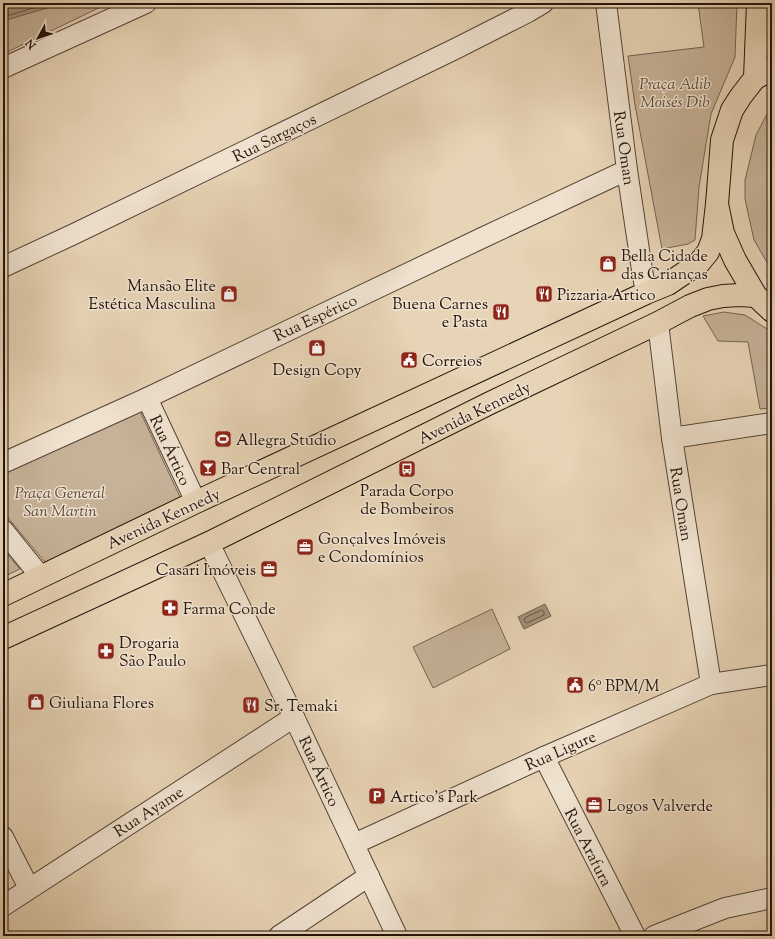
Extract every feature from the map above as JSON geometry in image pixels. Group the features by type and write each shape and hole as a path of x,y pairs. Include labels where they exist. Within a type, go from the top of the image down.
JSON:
{"main road":[{"path":"758,3 764,74"},
{"name":"Avenida Kennedy","path":"3,595 196,502 668,284 699,262 708,252 713,239 722,140 732,110 741,96 764,74"},
{"path":"716,204 723,233 735,260 756,296 772,311"},
{"name":"Avenida Kennedy","path":"3,638 209,543 490,403 658,323 690,306 708,299 740,295 756,296"}],"street":[{"path":"3,68 124,8 146,3"},
{"name":"Rua Sargaços","path":"3,267 457,48 528,12 542,3"},
{"name":"Rua Oman","path":"606,3 627,170 646,293"},
{"name":"Rua Espérico","path":"3,463 147,398 627,170"},
{"name":"Rua Oman","path":"658,323 672,438 711,684"},
{"name":"Rua Ártico","path":"147,398 196,502"},
{"path":"672,438 772,423"},
{"path":"3,530 41,577"},
{"name":"Rua Ártico","path":"209,543 294,717 397,936"},
{"name":"Rua Ligure","path":"354,844 544,757 711,684 772,675"},
{"name":"Rua Ayame","path":"3,906 294,717"},
{"name":"Rua Arafura","path":"544,757 634,936"},
{"path":"3,837 29,888"},
{"path":"279,936 369,876"},
{"path":"654,936 725,908 772,898"}],"green space":[{"path":"3,3 109,3 3,54"},
{"name":"Praça Adib Moisés Dib","path":"698,3 737,3 735,57 711,114 699,187 695,240 688,244 662,249 635,105 628,56 704,47"},
{"path":"772,108 772,271 754,240 745,199 745,180 756,135 767,114"},
{"path":"724,312 745,315 772,332 772,408 760,409 748,342 718,341 703,316"},
{"name":"Praça General San Martín","path":"139,409 180,497 45,562 3,512 3,474"},
{"path":"3,549 20,569 3,577"},
{"path":"492,609 510,649 433,688 413,647"}],"water":[{"path":"3,3 64,3 3,21"},
{"path":"545,604 551,616 524,629 518,617"}],"place":[{"name":"Bella Cidade das Crianças","path":"608,264"},
{"name":"Mansão Elite Estética Masculina","path":"229,294"},
{"name":"Pizzaria Artico","path":"544,294"},
{"name":"Buena Carnes e Pasta","path":"501,312"},
{"name":"Design Copy","path":"317,348"},
{"name":"Correios","path":"409,360"},
{"name":"Allegra Studio","path":"223,439"},
{"name":"Bar Central","path":"208,468"},
{"name":"Parada Corpo de Bombeiros","path":"407,469"},
{"name":"Gonçalves Imóveis e Condomínios","path":"305,547"},
{"name":"Casari Imóveis","path":"269,569"},
{"name":"Farma Conde","path":"170,608"},
{"name":"Drogaria São Paulo","path":"106,651"},
{"name":"6º BPM/M","path":"575,685"},
{"name":"Giuliana Flores","path":"36,702"},
{"name":"Sr. Temaki","path":"251,705"},
{"name":"Artico's Park","path":"377,796"},
{"name":"Logos Valverde","path":"594,805"}]}
